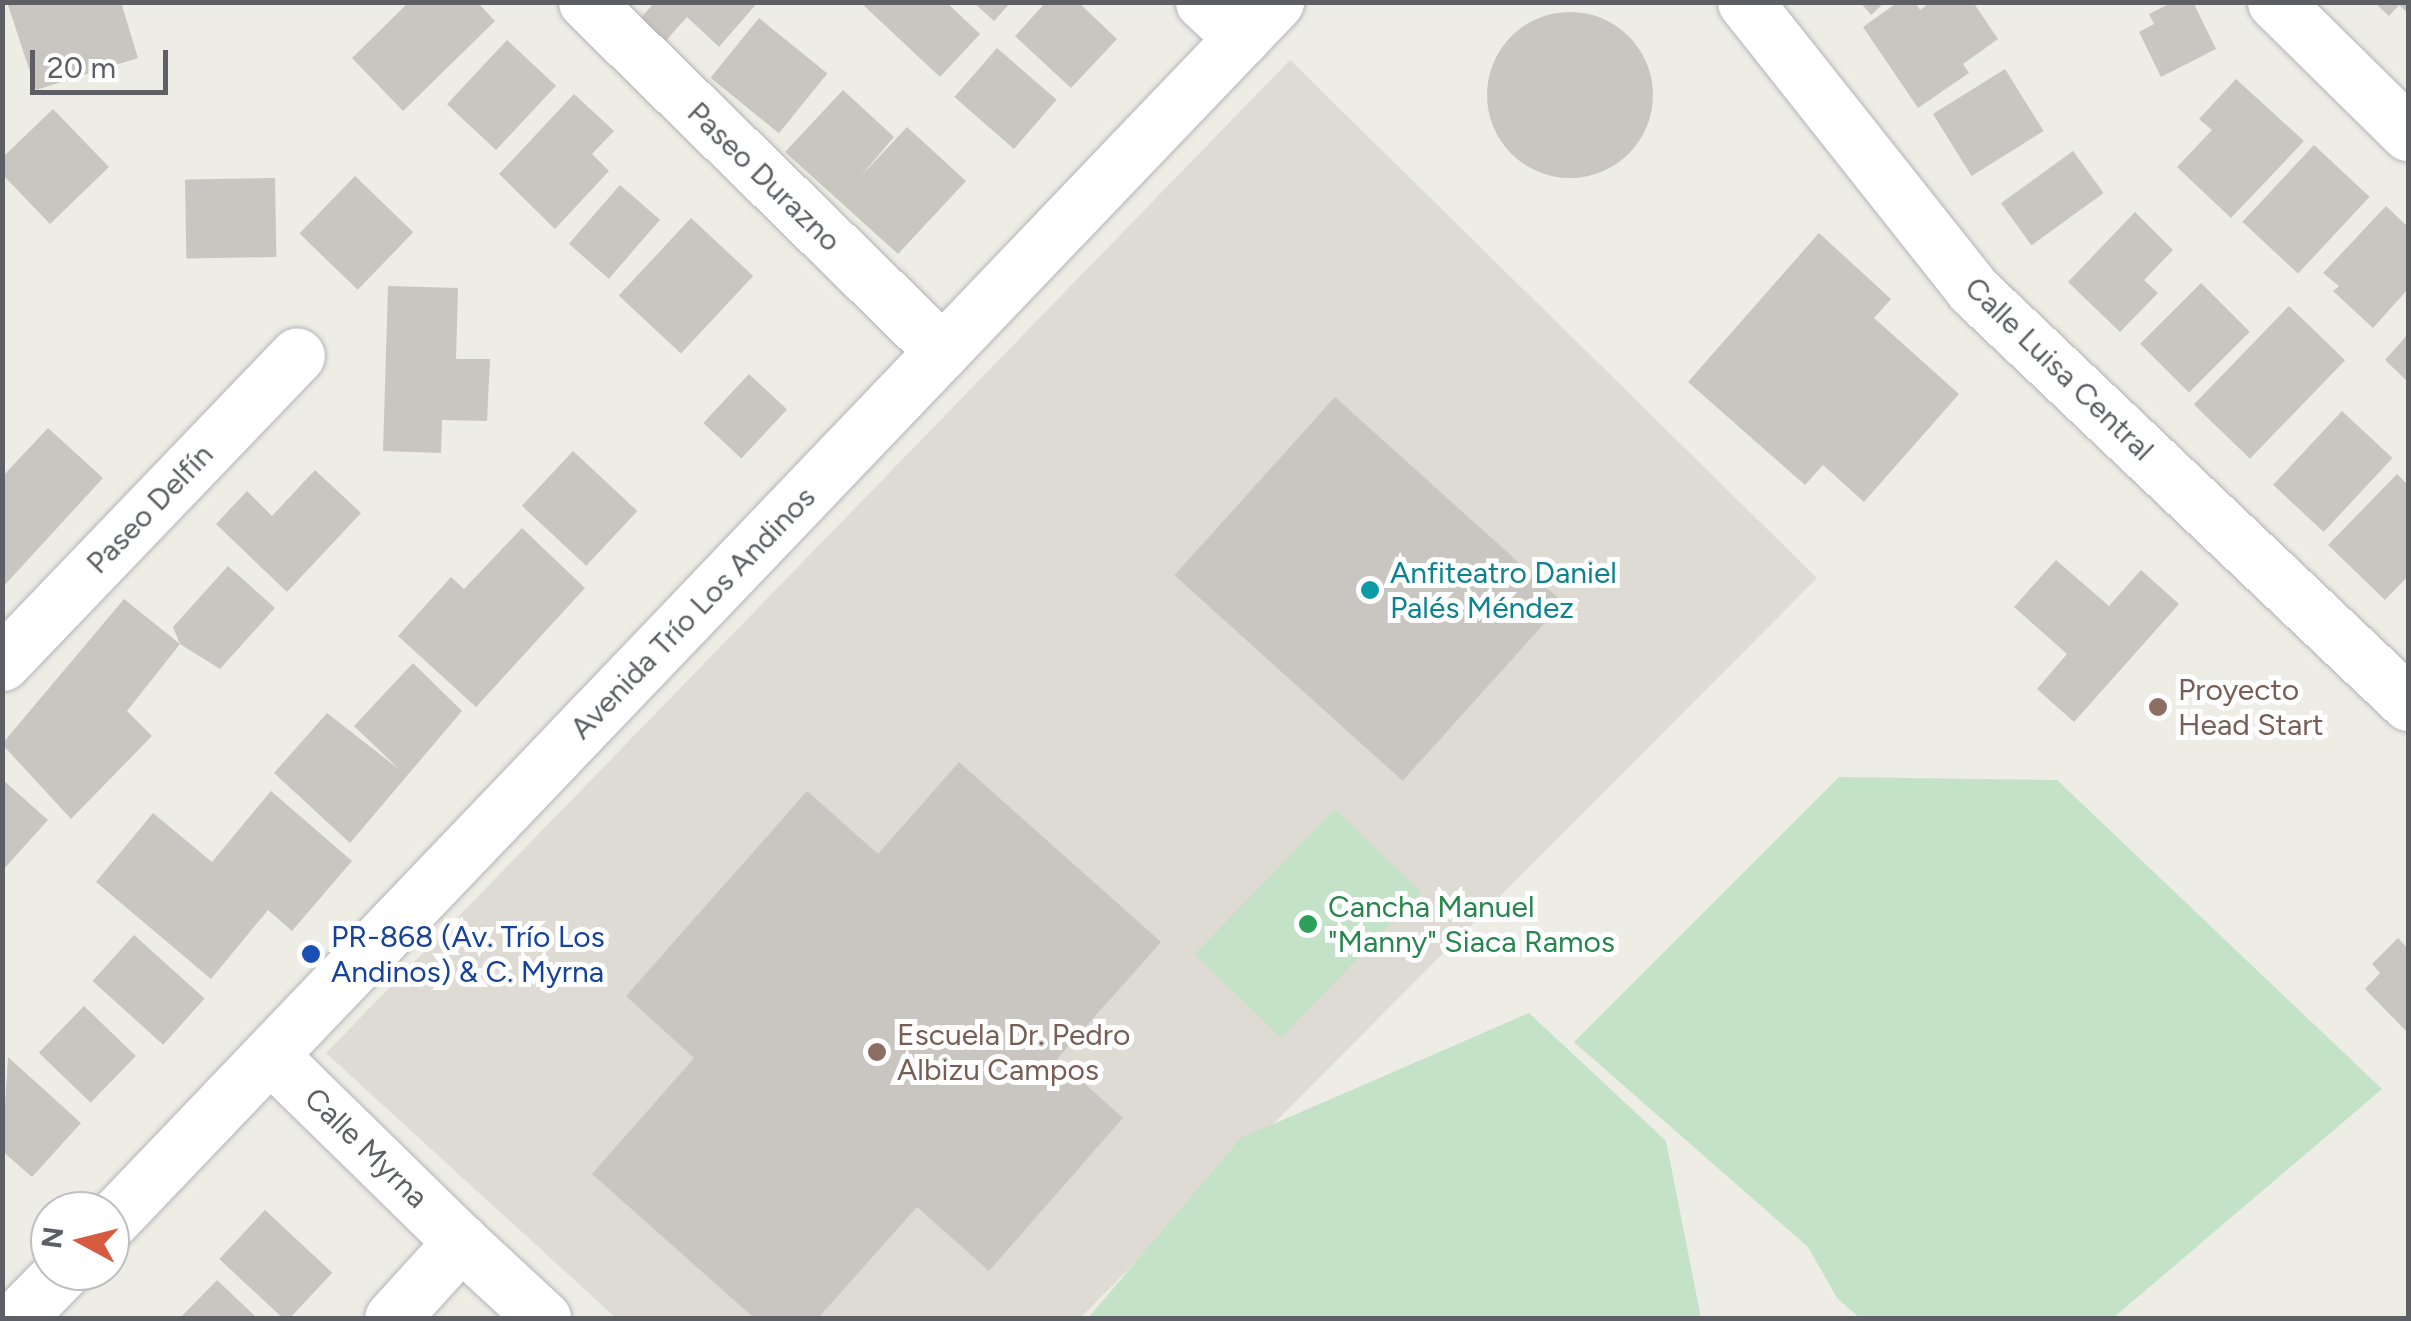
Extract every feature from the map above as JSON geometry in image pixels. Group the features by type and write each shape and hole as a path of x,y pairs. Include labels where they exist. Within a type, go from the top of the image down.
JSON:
{"street":[{"name":"Paseo Durazno","path":"586,2 942,351"},
{"name":"Calle Luisa Central","path":"1745,2 1974,290 2408,703"},
{"path":"2275,2 2408,133"},
{"name":"Avenida Trío Los Andinos","path":"130,1201 942,351 1240,14"},
{"name":"Paseo Delfín","path":"2,663 296,355"},
{"name":"Calle Myrna","path":"270,1055 542,1318"},
{"path":"392,1318 461,1242"},
{"path":"18,1318 44,1291"}],"shaded area":[{"path":"1290,60 1817,578 1080,1318 616,1318 326,1053"}],"green space":[{"path":"1839,777 2057,780 2382,1089 2113,1318 1860,1318 1837,1298 1808,1247 1574,1042"},
{"name":"Cancha Manuel \"Manny\" Siaca Ramos","path":"1335,809 1421,892 1281,1038 1195,954"},
{"path":"1529,1013 1666,1141 1701,1318 1088,1318 1241,1138"}],"building":[{"path":"121,2 138,58 36,90 8,5"},
{"path":"409,2 477,2 495,21 403,111 352,58"},
{"path":"655,2 758,2 719,47 687,17 662,45 637,22"},
{"path":"860,2 946,2 980,34 940,77"},
{"path":"973,2 1011,2 994,21"},
{"path":"1046,2 1078,2 1117,39 1071,88 1015,36"},
{"path":"1860,2 1885,2 1871,15"},
{"path":"1898,2 1915,2 1920,10 1931,2 1973,2 1998,39 1963,64 1969,73 1918,108 1863,27"},
{"path":"2173,2 2193,2 2216,49 2161,77 2139,32 2154,24 2149,14"},
{"path":"2374,2 2408,2 2408,13 2399,5 2389,16"},
{"path":"1570,12 1602,19 1629,36 1646,63 1653,95 1646,127 1629,154 1602,171 1570,178 1538,171 1511,154 1494,127 1487,95 1494,63 1511,36 1538,19"},
{"path":"759,18 827,73 779,133 711,78"},
{"path":"507,40 556,86 496,150 447,104"},
{"path":"997,48 1057,100 1014,149 954,97"},
{"path":"2005,69 2044,131 1972,176 1933,114"},
{"path":"2236,79 2304,141 2231,218 2177,167 2212,130 2199,119"},
{"path":"843,90 894,137 860,177 907,127 966,181 898,254 785,152"},
{"path":"574,94 614,131 592,154 609,171 555,229 499,174"},
{"path":"53,109 109,167 50,224 2,174 2,158"},
{"path":"2314,145 2370,197 2298,274 2242,222"},
{"path":"2073,151 2104,193 2032,245 2001,203"},
{"path":"355,176 413,232 358,290 299,234"},
{"path":"275,178 276,257 186,259 185,180"},
{"path":"620,185 660,220 609,279 569,244"},
{"path":"2386,206 2408,227 2408,289 2373,328 2333,291 2339,286 2323,273"},
{"path":"2135,212 2173,250 2144,280 2158,293 2120,332 2068,282"},
{"path":"691,218 753,276 681,353 619,296"},
{"path":"1819,233 1891,299 1874,318 1959,394 1864,502 1823,465 1805,485 1688,382"},
{"path":"2201,283 2250,332 2189,393 2140,344"},
{"path":"388,286 458,288 456,359 490,359 487,421 442,420 441,453 383,451"},
{"path":"2289,306 2345,360 2250,459 2194,405"},
{"path":"2408,334 2408,382 2385,360"},
{"path":"749,374 787,409 741,458 703,423"},
{"name":"Anfiteatro Daniel Palés Méndez","path":"1335,397 1563,602 1403,781 1174,575"},
{"path":"2342,411 2392,458 2324,532 2273,485"},
{"path":"48,428 103,478 2,588 2,477"},
{"path":"573,451 637,511 586,566 522,506"},
{"path":"315,470 361,513 287,592 216,524 247,491 272,516"},
{"path":"2397,474 2408,485 2408,576 2385,600 2328,545"},
{"path":"522,528 585,588 476,707 398,636 451,577 464,589"},
{"path":"2056,560 2109,606 2141,570 2179,604 2074,722 2037,689 2067,654 2014,607"},
{"path":"228,566 275,608 220,669 180,644 173,627"},
{"path":"124,599 180,644 127,711 152,736 71,819 2,744"},
{"path":"413,663 462,711 350,843 274,773 327,713 400,770 354,726"},
{"path":"959,762 1161,942 1057,1059 1123,1118 989,1271 917,1207 818,1318 754,1318 592,1174 694,1058 626,996 807,791 878,854"},
{"path":"2,779 48,820 2,871"},
{"path":"271,791 352,861 292,931 268,910 211,979 96,882 153,813 212,862"},
{"path":"134,935 205,999 163,1045 93,981"},
{"path":"2398,938 2408,949 2408,1033 2365,989 2380,973 2372,964"},
{"path":"84,1006 136,1056 91,1103 39,1053"},
{"path":"8,1057 81,1123 32,1177 2,1151"},
{"path":"265,1210 332,1273 290,1318 283,1318 219,1259"},
{"path":"217,1280 257,1318 180,1318"}],"place":[{"name":"Anfiteatro Daniel Palés Méndez","path":"1370,590"},
{"name":"Proyecto Head Start","path":"2158,707"},
{"name":"Cancha Manuel \"Manny\" Siaca Ramos","path":"1308,924"},
{"name":"PR-868 (Av. Trío Los Andinos) & C. Myrna","path":"311,954"},
{"name":"Escuela Dr. Pedro Albizu Campos","path":"877,1052"}]}
